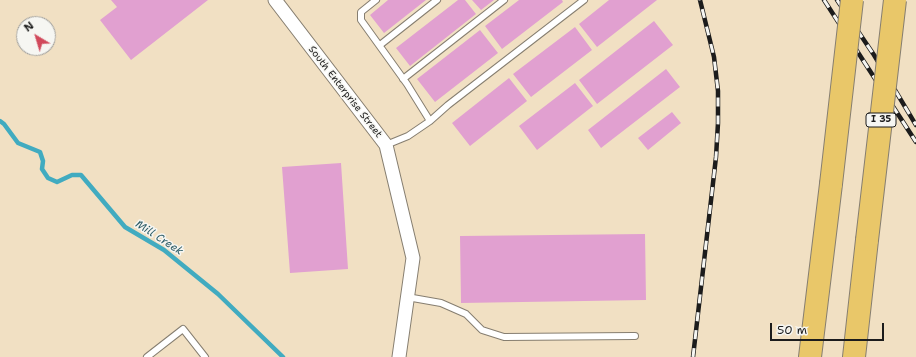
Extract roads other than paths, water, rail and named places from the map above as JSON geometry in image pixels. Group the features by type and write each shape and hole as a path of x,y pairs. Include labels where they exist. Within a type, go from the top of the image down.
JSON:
{"highway":[{"path":"810,357 852,0"},
{"name":"I 35","path":"854,357 895,0"}],"street":[{"name":"South Enterprise Street","path":"275,0 386,145 413,258 399,357"}],"lane":[{"path":"376,0 361,12 361,20 403,79 430,122"},
{"path":"380,45 437,0"},
{"path":"403,79 504,0"},
{"path":"386,145 408,136 430,122 448,105 584,0"},
{"path":"407,297 441,303 466,314 482,330 504,337 635,336"},
{"path":"147,357 183,330 205,357"}],"waterway":[{"name":"Mill Creek","path":"0,121 18,143 40,152 43,161 42,169 48,178 57,182 72,175 81,175 125,227 164,250 218,294 283,357"}],"railway":[{"path":"693,357 716,157 718,123 718,91 714,57 700,0"},
{"path":"824,0 916,142"},
{"path":"837,0 874,55 916,125"}]}
